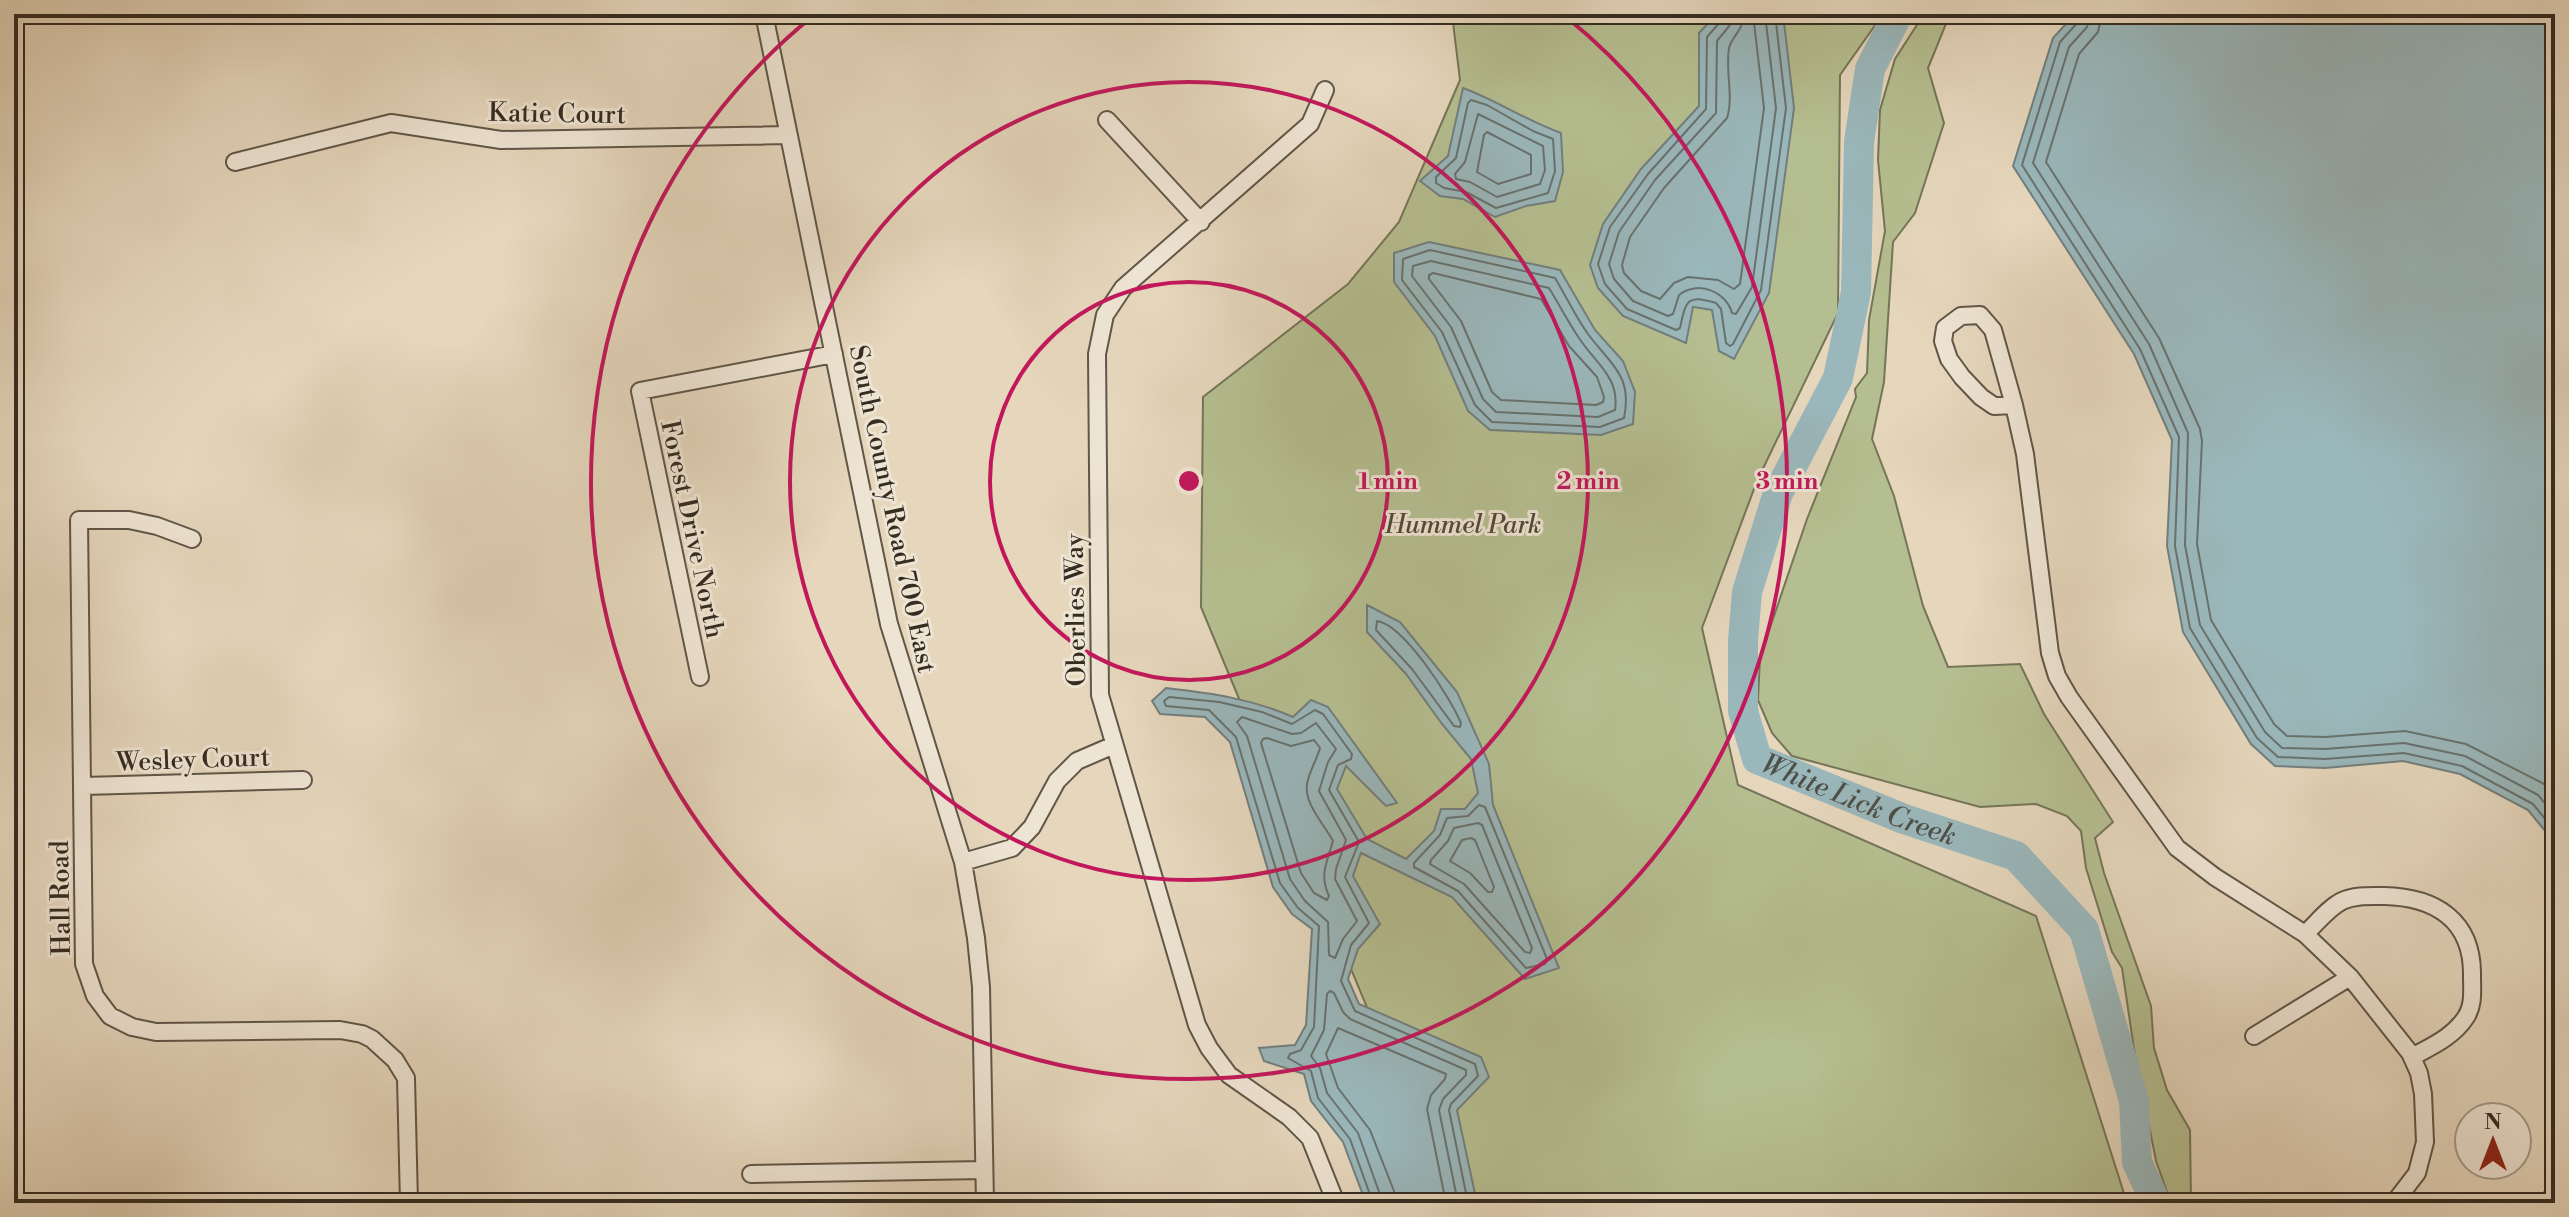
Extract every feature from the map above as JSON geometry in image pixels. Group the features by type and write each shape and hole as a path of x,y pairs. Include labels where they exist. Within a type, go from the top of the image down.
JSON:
{"street":[{"name":"South County Road 700 East","path":"764,14 889,624 963,862 981,987 985,1203"},
{"name":"Oberlies Way","path":"1325,90 1310,124 1123,288 1105,315 1097,354 1100,695 1197,1025 1229,1075 1289,1117 1310,1138 1336,1203"},
{"path":"1107,120 1201,222"},
{"name":"Katie Court","path":"235,162 391,123 501,140 788,135"},
{"path":"2014,405 1994,406 1981,397 1949,359 1943,341 1945,328 1961,316 1980,315 1993,330 2014,405 2025,454 2050,653 2057,676 2069,697 2177,848 2215,877 2305,934 2350,977 2412,1057 2423,1094 2425,1142 2417,1173 2394,1203"},
{"name":"Forest Drive North","path":"700,677 640,391 834,354"},
{"name":"Hall Road","path":"192,539 129,520 79,520 84,964 95,996 110,1016 132,1027 156,1032 340,1030 372,1039 395,1060 406,1078 409,1203"},
{"path":"963,862 1012,848 1032,827 1057,781 1077,761 1114,745"},
{"name":"Wesley Court","path":"84,786 303,780"},
{"path":"2305,934 2333,907 2361,896 2417,899 2442,910 2458,928 2468,945 2472,967 2469,1010 2454,1031 2412,1057"},
{"path":"2254,1036 2350,977"},
{"path":"751,1174 984,1170"}],"green space":[{"name":"Hummel Park","path":"1452,14 1883,14 1840,75 1838,313 1757,481 1702,628 1738,785 2036,916 2127,1203 1448,1203 1201,607 1203,397 1348,284 1399,222 1460,80"},
{"path":"1924,14 1950,14 1928,68 1944,123 1915,213 1893,242 1884,382 1872,439 1894,496 1923,606 1948,667 2020,664 2044,714 2113,822 2095,838 2104,873 2151,1006 2154,1048 2167,1090 2190,1130 2191,1203 2171,1203 2156,1161 2122,968 2112,952 2086,868 2081,831 2067,816 2036,804 1980,807 1792,756 1772,733 1758,700 1760,657 1807,519 1856,397 1855,389 1867,373 1869,320 1885,231 1878,160 1880,110 1895,59"}],"water":[{"path":"1717,14 1783,14 1794,108 1769,293 1734,359 1719,351 1712,310 1693,307 1686,343 1623,316 1598,288 1590,265 1603,224 1641,169 1699,106 1699,33"},
{"path":"2075,14 2484,14 2535,19 2555,16 2555,843 2528,810 2460,774 2403,761 2325,768 2275,766 2251,744 2183,632 2167,546 2172,440 2134,354 2013,166 2053,38"},
{"path":"1463,88 1561,133 1563,172 1555,201 1526,206 1495,217 1463,199 1440,196 1420,181 1448,156"},
{"path":"1429,242 1560,270 1595,330 1623,361 1635,392 1633,424 1601,435 1490,430 1468,411 1435,336 1394,282 1394,253"},
{"path":"1367,605 1400,622 1457,692 1489,764 1493,805 1559,968 1525,979 1452,897 1361,853 1353,876 1380,924 1358,949 1348,979 1359,1004 1481,1057 1489,1077 1457,1110 1477,1203 1366,1203 1343,1142 1311,1101 1304,1074 1264,1061 1259,1048 1295,1045 1306,1025 1312,929 1292,914 1273,887 1230,742 1205,717 1160,714 1152,701 1166,688 1231,698 1293,717 1311,700 1328,707 1397,803 1386,806 1346,766 1337,789 1367,839 1406,859 1434,831 1441,809 1465,809 1478,793 1471,759 1406,674 1367,632"},
{"path":"2555,1151 2555,1203 2539,1203 2548,1184"}],"waterway":[{"name":"White Lick Creek","path":"1898,14 1870,69 1859,142 1856,292 1838,378 1778,493 1747,592 1743,711 1757,759 1904,819 2016,856 2084,930 2134,1101 2137,1162 2156,1203"}]}
